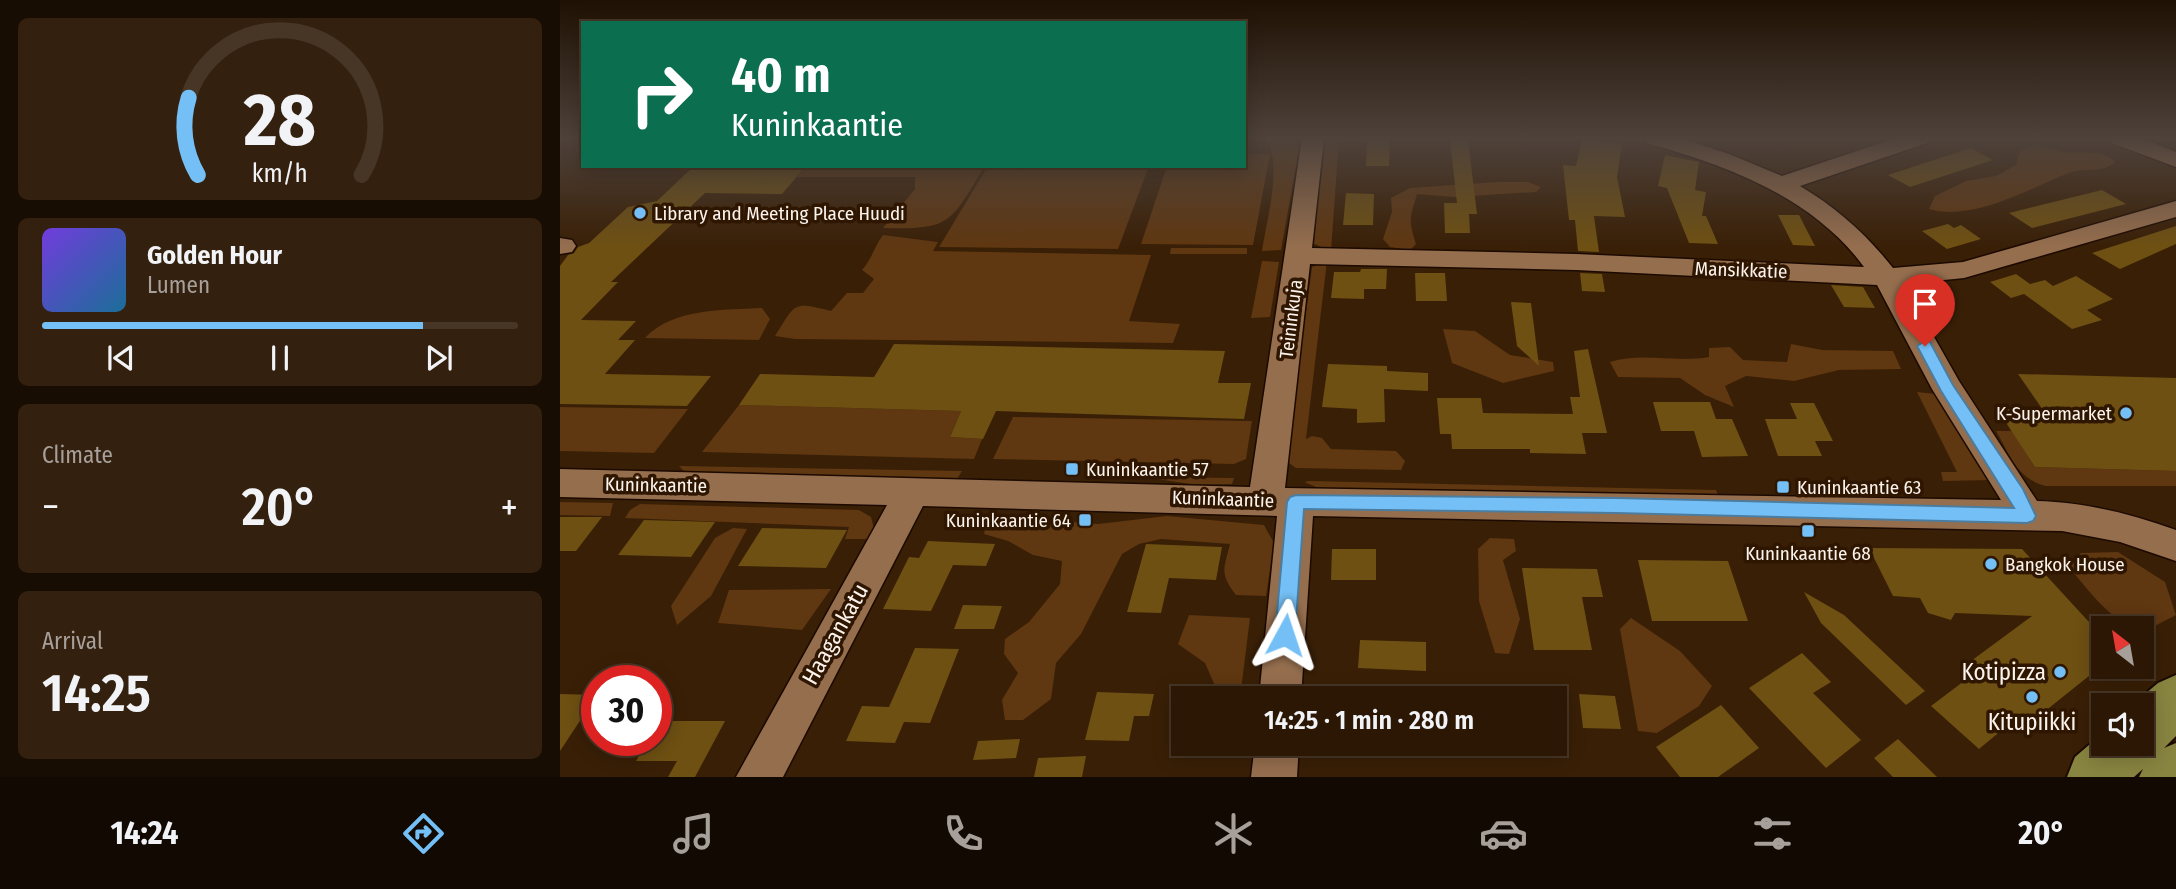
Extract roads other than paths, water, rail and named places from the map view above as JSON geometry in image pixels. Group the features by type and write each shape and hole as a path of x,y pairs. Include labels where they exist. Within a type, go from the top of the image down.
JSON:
{"main road":[{"path":"2154,721 2176,700"},
{"path":"2095,777 2117,756"},
{"path":"2167,777 2176,770"}],"street":[{"name":"Teininkuja","path":"1280,686 1281,501 1298,256 1308,174"},
{"path":"1759,174 1783,184 1829,215 1861,245 1886,276 1947,387 2016,494 2027,516"},
{"path":"1783,184 1812,174"},
{"name":"Mansikkatie","path":"1298,256 1567,261 1886,276 1964,270 2176,209"},
{"name":"Kuninkaantie","path":"560,483 1281,501 2062,516 2103,522 2176,546"},
{"name":"Haagankatu","path":"759,777 913,491"},
{"path":"1274,777 1275,756"}],"place":[{"name":"Library and Meeting Place Huudi","path":"640,213"},
{"name":"K-Supermarket","path":"2126,413"},
{"name":"Kuninkaantie 57","path":"1072,469"},
{"name":"Kuninkaantie 63","path":"1783,487"},
{"name":"Kuninkaantie 64","path":"1085,520"},
{"name":"Kuninkaantie 68","path":"1808,531"},
{"name":"Bangkok House","path":"1991,564"},
{"name":"Kotipizza","path":"2060,672"},
{"name":"Kitupiikki","path":"2032,697"}]}
